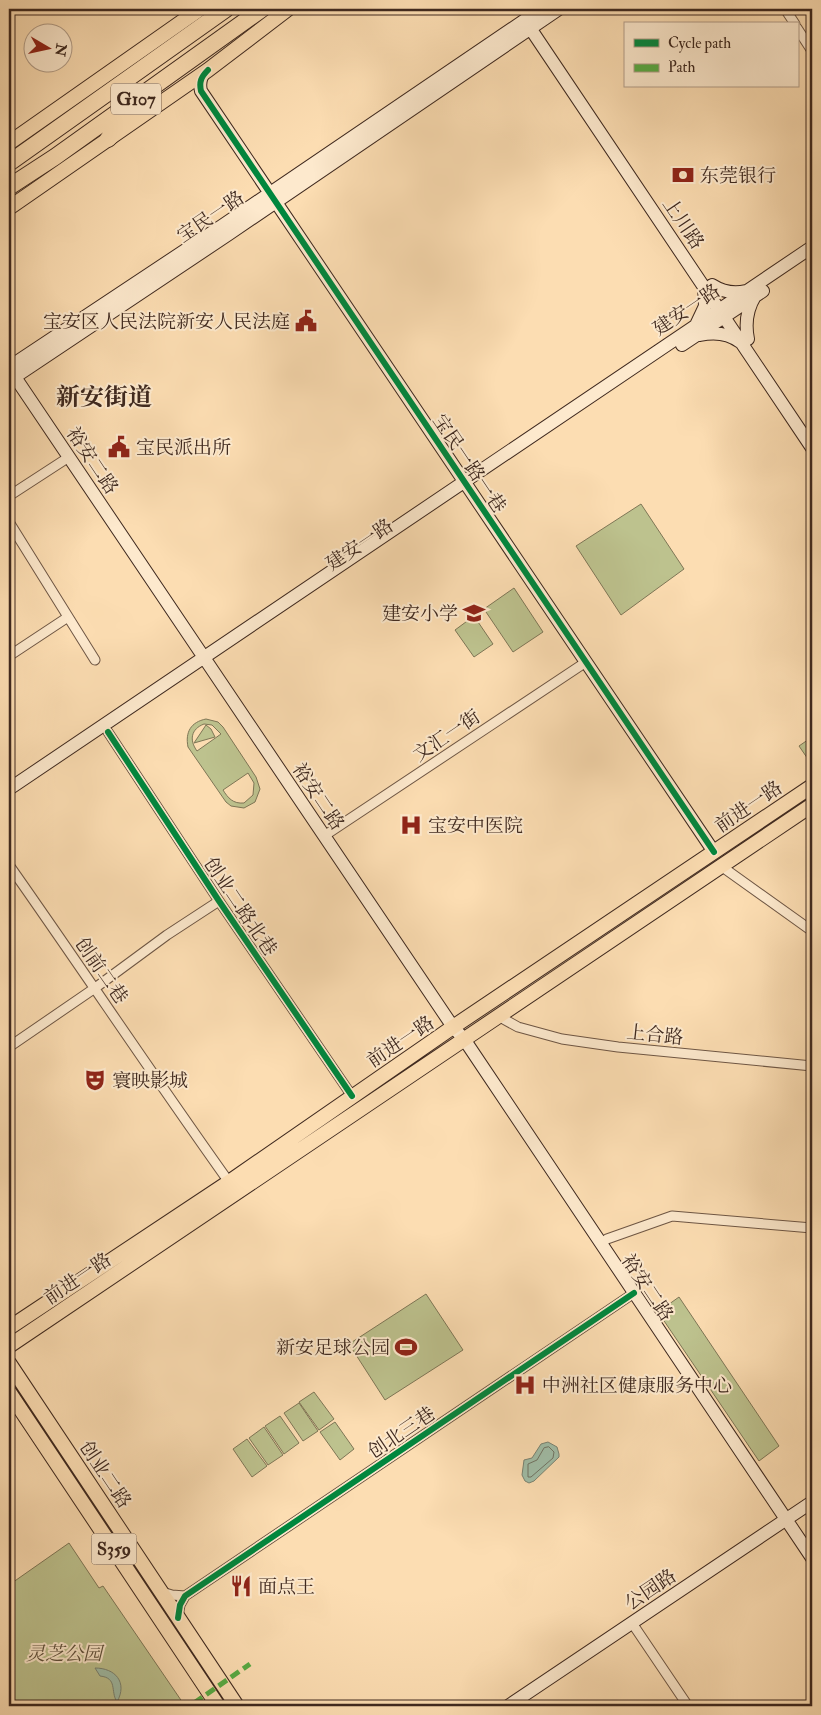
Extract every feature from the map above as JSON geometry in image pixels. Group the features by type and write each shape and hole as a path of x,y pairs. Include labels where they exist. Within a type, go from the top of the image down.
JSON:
{"highway":[{"name":"G107","path":"9,163 226,9"},
{"name":"G107","path":"9,187 55,157 262,9"},
{"path":"108,139 160,81"}],"main road":[{"path":"9,143 200,9"},
{"path":"9,208 208,70 288,9"},
{"name":"宝民一路","path":"13,372 533,19 559,9"},
{"name":"上川路","path":"533,19 745,341 812,448"},
{"path":"201,91 201,78 208,70"},
{"path":"179,89 192,87 201,91"},
{"name":"宝民一路一巷","path":"201,91 714,852"},
{"name":"建安一路","path":"752,293 812,247"},
{"name":"建安一路","path":"9,789 209,659 752,293 812,257"},
{"path":"708,286 729,292 752,293 745,341 720,334 695,331 705,306 708,286"},
{"name":"上川路","path":"745,341 812,434"},
{"name":"裕安二路","path":"13,372 69,457 209,659"},
{"name":"裕安二路","path":"13,372 456,1025 467,1037 792,1521 812,1558"},
{"name":"建安一路","path":"9,798 108,732 209,659"},
{"name":"前进一路","path":"9,1328 228,1182 456,1025 812,786"},
{"name":"前进一路","path":"9,1346 812,805"},
{"path":"365,1088 370,1087 376,1091 376,1096 373,1100"},
{"name":"裕安二路","path":"604,1241 634,1293 792,1521 812,1545"},
{"name":"创业二路","path":"9,1363 237,1706"},
{"name":"创业二路","path":"9,1392 218,1706"},
{"name":"公园路","path":"792,1521 812,1502"},
{"name":"公园路","path":"513,1706 792,1521 812,1512"}],"street":[{"path":"785,9 794,22"},
{"path":"798,29 812,50"},
{"path":"9,496 69,457"},
{"path":"9,522 95,660"},
{"path":"9,656 68,617"},
{"name":"文汇一街","path":"327,834 586,662"},
{"name":"创业二路北巷","path":"108,732 219,901 352,1096"},
{"name":"创前二巷","path":"9,865 228,1182"},
{"path":"721,866 812,931"},
{"path":"9,1047 95,988 167,935 219,901"},
{"name":"上合路","path":"498,1016 518,1027 562,1039 618,1047 812,1066"},
{"path":"604,1241 672,1216 812,1228"},
{"name":"创北三巷","path":"185,1596 634,1293"},
{"path":"162,1592 185,1596 180,1605 178,1618"},
{"path":"634,1626 688,1706"}],"green space":[{"path":"641,504 684,569 621,615 576,546"},
{"path":"514,588 543,632 513,652 484,609"},
{"path":"474,616 493,644 474,657 455,630"},
{"path":"206,719 218,722 223,727 256,777 260,789 255,802 244,808 231,806 226,802 188,747 188,732 193,725","holes":["204,724 212,725 221,734 197,751 194,747 193,735 196,729","248,773 254,783 253,795 244,803 229,798 223,790"]},
{"path":"206,725 211,729 215,737 194,743"},
{"path":"812,737 812,765 799,746"},
{"name":"新安足球公园","path":"426,1294 463,1350 385,1400 349,1344"},
{"path":"679,1297 779,1446 759,1461 658,1312"},
{"path":"314,1392 334,1419 319,1430 299,1402"},
{"path":"299,1403 318,1431 303,1441 284,1413"},
{"path":"280,1416 299,1443 284,1454 265,1426"},
{"path":"335,1422 354,1449 340,1460 320,1432"},
{"path":"264,1427 283,1455 268,1465 249,1438"},
{"path":"247,1439 267,1466 252,1477 233,1449"},
{"name":"灵芝公园","path":"69,1543 99,1588 103,1586 185,1706 9,1706 9,1585"}],"water":[{"path":"548,1442 557,1447 559,1457 534,1481 529,1483 525,1481 522,1475 524,1460 532,1458 541,1444"},
{"path":"95,1668 108,1670 118,1678 121,1688 117,1702 111,1682 106,1677 100,1676"}],"marked path":[{"path":"194,1703 250,1664"}],"cycle path":[{"path":"208,70 201,80 201,91 714,852"},
{"path":"108,732 219,901 352,1096"},
{"path":"178,1618 180,1605 185,1596 634,1293"}],"place":[{"name":"东莞银行","path":"683,175"},
{"name":"宝安区人民法院新安人民法庭","path":"306,321"},
{"name":"宝民派出所","path":"119,447"},
{"name":"建安小学","path":"474,613"},
{"name":"宝安中医院","path":"411,825"},
{"name":"寰映影城","path":"95,1080"},
{"name":"新安足球公园","path":"406,1347"},
{"name":"中洲社区健康服务中心","path":"525,1385"},
{"name":"面点王","path":"241,1586"}],"district":[{"name":"新安街道","path":"104,397"}]}
